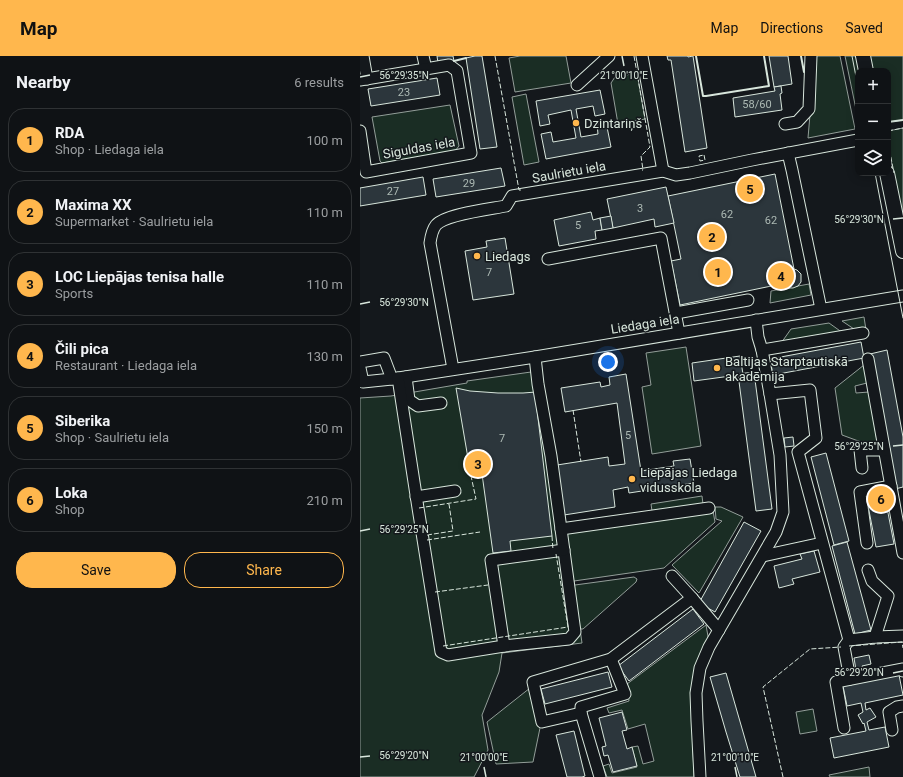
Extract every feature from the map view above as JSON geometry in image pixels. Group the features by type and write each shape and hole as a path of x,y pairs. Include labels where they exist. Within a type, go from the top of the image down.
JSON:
{"main road":[{"path":"863,56 865,68"},
{"path":"888,176 903,251"}],"street":[{"name":"Siguldas iela","path":"360,131 363,172 471,154 457,71 449,65 363,79 363,56"},
{"path":"423,56 426,69"},
{"path":"577,85 609,56"},
{"path":"642,56 663,171"},
{"path":"785,124 797,122 809,110 811,56"},
{"name":"Saulrietu iela","path":"453,369 430,243 432,232 437,224 452,216 506,206 512,196 663,171 676,175 690,173 855,141"},
{"path":"788,153 821,309"},
{"path":"548,259 661,238 679,333"},
{"name":"Liedaga iela","path":"360,368 363,382 398,378 535,357 903,296"},
{"path":"676,313 748,300"},
{"path":"700,777 696,693 700,668 709,647 776,532 783,512 780,455 756,320"},
{"path":"762,350 863,333"},
{"path":"398,378 441,652 448,655 504,646 569,639 575,632 562,529 538,384 535,357"},
{"path":"360,362 384,358 398,378 409,400 418,406 441,403"},
{"path":"868,359 903,553"},
{"path":"770,394 810,390 816,438 798,452 780,455"},
{"path":"862,468 860,450 884,450"},
{"path":"798,452 849,640"},
{"path":"867,543 860,492 891,486"},
{"path":"416,497 455,490"},
{"path":"562,529 709,508"},
{"path":"763,556 822,543"},
{"path":"504,646 491,560 564,550"},
{"path":"868,570 872,581 888,596 875,637"},
{"path":"672,576 719,630"},
{"path":"581,713 542,722 533,682 610,659 692,598"},
{"path":"850,679 844,647 849,640 903,636"},
{"path":"600,777 581,713 581,707 625,694 610,659"},
{"path":"844,728 836,682 903,671"},
{"path":"892,730 889,712 897,707 903,706"}],"green space":[{"path":"520,56 566,56 571,83 515,92 509,58"},
{"path":"815,56 840,56 855,129 808,138"},
{"path":"845,56 855,56 860,65 860,68 855,68 855,104"},
{"path":"870,56 903,56 903,120 891,122 891,68 872,68"},
{"path":"637,73 645,119 618,124 611,83 615,77"},
{"path":"526,94 539,162 524,165 512,97"},
{"path":"450,105 459,146 455,151 382,163 380,161 372,117"},
{"path":"903,128 903,215 901,214 891,159 891,130"},
{"path":"809,284 811,295 770,303 771,291"},
{"path":"864,317 866,330 857,331 842,321"},
{"path":"829,323 843,333 779,346 791,329"},
{"path":"686,347 701,446 652,454 642,387 651,385 646,353"},
{"path":"864,365 867,383 855,386 856,393 869,392 878,447 842,435 835,388"},
{"path":"531,372 565,533 713,511 715,522 664,568 574,581 573,586 634,577 637,579 636,582 583,629 580,629 582,643 502,653 499,672 482,715 488,750 474,777 360,777 360,398 391,396 467,383 467,381"},
{"path":"702,496 703,504 652,511 651,504"},
{"path":"715,507 721,507 743,517 699,593 672,565 722,521 716,519"},
{"path":"706,625 709,642 697,663 691,694 694,777 607,777 603,766 609,764 612,773 637,767 632,747 638,746 643,764 654,761 645,724 628,729 622,710 609,713 607,708 629,701 627,684"},
{"path":"530,688 540,728 533,762 496,764 487,722"},
{"path":"813,709 817,731 800,734 796,712"},
{"path":"869,767 870,777 830,777 829,775"}],"building":[{"path":"437,56 453,56 454,61 438,63"},
{"path":"482,56 497,147 480,149 466,58"},
{"path":"667,56 693,56 707,148 685,152 671,60 668,60"},
{"path":"769,56 788,56 792,84 774,87"},
{"path":"437,78 440,95 371,106 368,89"},
{"path":"781,86 782,93 780,94 782,110 735,117 733,98 775,91 774,87"},
{"path":"600,90 605,114 595,116 593,106 576,109 581,137 598,134 597,124 606,122 611,147 546,159 541,134 551,132 553,142 576,138 571,110 548,115 550,124 540,126 536,101"},
{"path":"501,168 505,186 436,197 433,179"},
{"path":"775,174 794,269 801,274 801,282 798,286 793,288 785,288 781,284 680,305 671,261 681,259 668,196"},
{"path":"423,177 426,195 360,206 360,188"},
{"path":"666,187 674,223 655,227 654,219 613,228 607,199"},
{"path":"591,212 593,220 600,218 602,230 595,231 596,239 559,246 554,220"},
{"path":"611,216 613,228 602,230 600,218"},
{"path":"505,238 514,294 473,300 465,251 487,247 486,241"},
{"path":"861,342 864,358 773,375 770,359"},
{"path":"887,350 903,437 903,487 895,489 870,354"},
{"name":"Baltijas Starptautiskā akadēmija","path":"740,356 743,374 694,381 692,363"},
{"path":"754,372 772,509 756,511 738,374"},
{"path":"626,374 641,471 674,466 673,461 690,459 694,483 629,493 628,487 613,490 615,507 564,515 557,465 608,457 609,466 625,464 617,403 565,412 561,388 600,382 601,387 610,385 609,377"},
{"path":"456,388 470,391 498,393 536,392 552,536 510,541 511,551 493,553 482,474 471,476"},
{"path":"793,437 794,446 785,447 784,438"},
{"path":"826,453 849,541 834,545 811,457"},
{"path":"884,492 894,544 876,547 866,495"},
{"path":"744,522 761,531 715,612 699,603"},
{"path":"847,542 871,630 855,634 832,546"},
{"path":"814,551 820,572 792,579 794,584 779,588 774,566 802,559 800,554"},
{"path":"693,609 704,624 629,681 618,666"},
{"path":"869,655 871,664 862,666 862,669 856,670 854,658"},
{"path":"608,672 612,687 545,704 541,689"},
{"path":"726,673 756,777 740,777 710,677"},
{"path":"899,675 903,695 865,703 866,710 870,708 876,717 867,722 869,730 885,727 889,747 834,758 830,738 866,731 864,723 863,724 858,715 863,712 861,703 847,706 843,686"},
{"path":"622,712 627,730 622,731 627,749 632,747 637,766 613,772 608,755 604,756 602,747 606,746 599,718"},
{"path":"574,731 585,776 582,777 567,777 556,735"}],"tram line":[{"path":"852,56 855,72"},
{"path":"876,176 903,318"}],"fence":[{"path":"495,56 519,190 522,190"},
{"path":"634,56 650,147 641,156 642,170"},
{"path":"891,130 903,128"},
{"path":"704,155 705,160 700,161 699,156 704,155"},
{"path":"891,158 894,173"},
{"path":"573,410 581,462"},
{"path":"419,508 476,499 471,476"},
{"path":"427,535 453,531 449,504 447,505"},
{"path":"427,540 480,532"},
{"path":"552,536 553,550"},
{"path":"443,646 568,627 556,554"},
{"path":"435,592 488,585"},
{"path":"849,646 902,642 903,648"},
{"path":"783,777 763,687 810,649 841,647"}],"wall":[{"path":"696,56 703,96 769,86 764,56"},
{"path":"801,56 804,72"},
{"path":"454,61 466,58"},
{"path":"891,122 903,120"}],"place":[{"name":"Dzintariņš","path":"576,123"},
{"name":"Siberika","path":"750,189"},
{"name":"Maxima XX","path":"712,237"},
{"name":"Liedags","path":"477,256"},
{"name":"RDA","path":"718,272"},
{"name":"Čili pica","path":"781,276"},
{"name":"Baltijas Starptautiskā akadēmija","path":"717,368"},
{"name":"LOC Liepājas tenisa halle","path":"478,464"},
{"name":"Liepājas Liedaga vidusskola","path":"632,479"},
{"name":"Loka","path":"881,499"}]}
